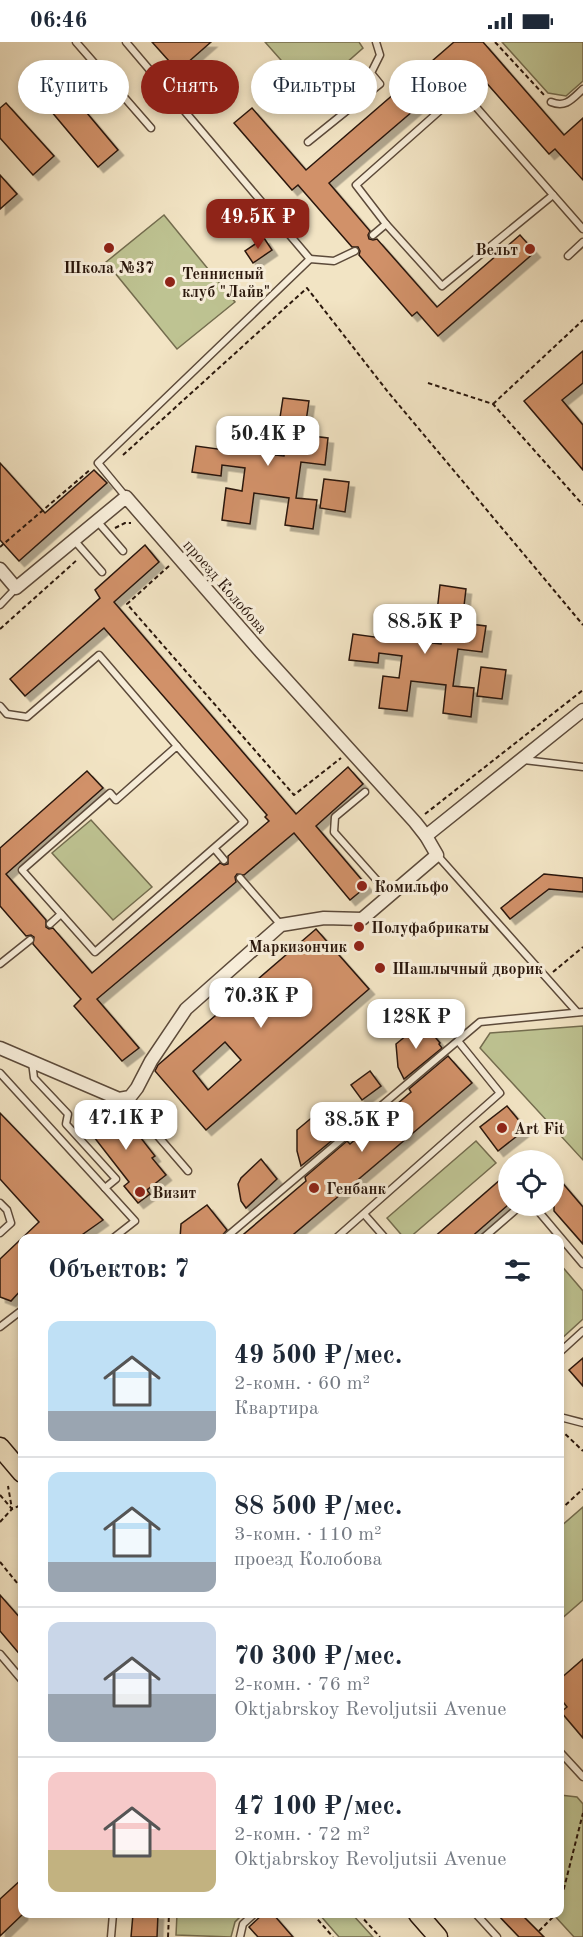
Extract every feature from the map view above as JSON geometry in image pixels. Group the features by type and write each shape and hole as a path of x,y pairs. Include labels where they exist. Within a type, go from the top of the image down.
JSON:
{"main road":[{"path":"0,1447 18,1468"},
{"path":"421,1918 438,1937"}],"street":[{"path":"0,569 16,588 126,497"},
{"name":"проезд Колобова","path":"126,497 261,652 415,822 437,855"},
{"path":"426,836 583,710"},
{"path":"0,1048 119,1099 130,1097 137,1089 151,1060 186,1009 281,925 324,918 362,919 437,855"}],"lane":[{"path":"76,42 151,128"},
{"path":"126,42 310,259 334,261 355,250"},
{"path":"309,142 380,84 371,73 380,55 376,42"},
{"path":"550,102 557,105 567,104 583,89"},
{"path":"553,195 442,286 386,224 356,185 462,91 583,229"},
{"path":"374,235 386,224"},
{"path":"568,256 583,242"},
{"path":"126,497 98,463 310,259"},
{"path":"97,521 123,551"},
{"path":"74,540 102,572"},
{"path":"0,605 16,588"},
{"path":"0,706 7,714 27,717 99,655 244,822 95,952 22,870 110,793 116,800 177,746"},
{"path":"520,759 583,767"},
{"path":"365,792 335,817 334,832 390,895"},
{"path":"214,848 224,860"},
{"path":"437,855 546,978 580,1012"},
{"path":"240,878 281,925"},
{"path":"50,924 61,914"},
{"path":"0,964 30,940"},
{"path":"230,1234 480,1022 580,1012"},
{"path":"341,1234 500,1093 458,1041"},
{"path":"32,1061 34,1078 68,1114 66,1124 116,1179 105,1188"},
{"path":"0,1073 135,1221 118,1234"},
{"path":"124,1098 188,1171"},
{"path":"0,1203 7,1210 11,1223 0,1233"},
{"path":"364,1214 382,1234"},
{"path":"488,1234 508,1216"},
{"path":"542,1216 558,1234"},
{"path":"564,1242 583,1264"},
{"path":"0,1327 18,1313"},
{"path":"564,1348 583,1331"},
{"path":"564,1418 583,1423"},
{"path":"0,1654 18,1675"},
{"path":"564,1756 583,1777"},
{"path":"111,1937 113,1918"},
{"path":"241,1937 243,1924 250,1918"},
{"path":"480,1918 497,1937"}],"path":[{"path":"495,42 550,102"},
{"path":"105,471 307,288 388,392 583,625"},
{"path":"493,404 583,320"},
{"path":"428,383 493,404 583,505"},
{"path":"0,547 98,463"},
{"path":"108,534 118,525 134,524"},
{"path":"0,629 85,553"},
{"path":"171,564 127,603 294,795 343,756"},
{"path":"415,822 583,690"},
{"path":"546,978 583,947"},
{"path":"564,1433 583,1451"},
{"path":"8,1486 12,1509"},
{"path":"564,1506 583,1489"},
{"path":"0,1495 12,1509"},
{"path":"0,1522 12,1509 18,1506"},
{"path":"0,1562 18,1583"},
{"path":"564,1888 583,1813"},
{"path":"168,1937 169,1918"},
{"path":"316,1918 333,1937"},
{"path":"363,1918 380,1937"},
{"path":"538,1932 552,1918"}],"green space":[{"path":"265,42 359,42 363,48 349,60 281,60"},
{"path":"502,42 583,42 583,81 566,96 548,93"},
{"name":"Теннисный клуб \"Лайв\"","path":"164,215 235,302 177,349 106,262"},
{"path":"91,820 152,887 113,920 52,853"},
{"path":"583,1026 583,1160 480,1048 490,1033"},
{"path":"476,1141 496,1163 414,1234 401,1234 387,1218"},
{"path":"564,1269 583,1291 583,1319 564,1336"},
{"path":"583,1507 583,1600 564,1617 564,1524"},
{"path":"564,1795 577,1797 583,1804 583,1937 574,1937 557,1918 564,1918"},
{"path":"177,1918 239,1918 235,1922 231,1937 176,1935"},
{"path":"322,1918 356,1918 373,1937 339,1937"}],"building":[{"path":"152,42 211,42 191,60 168,60"},
{"path":"454,42 483,42 564,135 583,118 583,180 555,149 549,154 488,85 488,60 433,60"},
{"path":"389,98 389,114 410,114 329,183 370,231 369,239 377,239 437,307 520,235 535,252 438,336 417,312 412,316 359,255 358,247 352,247 298,185 292,190 234,123 251,109 251,114 257,114 306,170 371,114 377,114 377,109"},
{"path":"6,103 54,156 33,175 0,138 0,108"},
{"path":"54,114 88,114 118,150 98,167"},
{"path":"0,175 17,194 0,209"},
{"path":"264,238 272,250 253,263 245,251"},
{"path":"583,351 583,383 562,400 583,425 583,470 524,401"},
{"path":"283,398 309,401 304,435 328,438 325,465 301,462 296,498 317,500 313,529 285,525 289,498 254,493 250,524 222,520 226,488 242,491 245,468 222,465 221,476 192,472 196,446 232,451 236,426 260,429 257,453 284,456 288,425 279,424"},
{"path":"0,463 45,513 94,470 107,483 19,561 0,540"},
{"path":"324,479 349,482 345,512 320,508"},
{"path":"145,545 159,562 114,602 296,814 348,767 363,784 316,826 367,886 350,900 294,833 244,875 237,874 236,882 97,999 139,1048 122,1061 74,1006 81,999 33,944 34,937 26,936 0,906 0,848 87,771 103,788 6,874 46,920 46,927 53,928 92,973 220,863 228,864 228,856 269,821 265,817 267,815 104,628 25,696 10,679 100,598 95,590"},
{"path":"440,585 466,589 462,623 486,626 482,652 458,649 453,686 474,688 471,717 443,713 446,685 411,681 407,711 379,708 383,676 399,678 402,656 379,653 378,663 349,660 353,634 389,639 393,613 417,617 414,641 441,644 445,613 437,612"},
{"path":"481,667 506,670 502,699 477,696"},
{"path":"544,874 583,878 583,892 549,889 510,919 501,908"},
{"path":"316,929 369,989 206,1130 155,1071 158,1065","holes":["225,1042 241,1060 208,1090 193,1071"]},
{"path":"423,1022 442,1048 404,1079 398,1067 396,1044"},
{"path":"448,1056 472,1083 294,1234 244,1234 306,1181 305,1177 347,1141 350,1144 411,1092 409,1089"},
{"path":"370,1071 381,1086 362,1100 351,1085"},
{"path":"105,1106 119,1110 155,1156 152,1158 166,1175 147,1190 150,1194 138,1203 124,1186 129,1182 83,1123"},
{"path":"507,1106 526,1129 498,1151 480,1127"},
{"path":"321,1110 341,1133 301,1166 297,1151 297,1130"},
{"path":"0,1113 103,1220 83,1234 26,1234 39,1222 0,1179"},
{"path":"261,1159 277,1179 246,1208 241,1201 238,1184 241,1178"},
{"path":"498,1182 498,1214 475,1234 438,1234"},
{"path":"564,1185 583,1207 583,1244 558,1216 564,1216"},
{"path":"207,1205 227,1230 223,1234 180,1234 181,1224"},
{"path":"18,1242 18,1293 11,1301 0,1297 0,1259"},
{"path":"583,1358 583,1386 569,1370"},
{"path":"0,1595 18,1615 18,1652 0,1631"},
{"path":"583,1659 583,1738 564,1716 564,1710 567,1707 564,1703 564,1676"},
{"path":"18,1883 19,1918 0,1936 0,1899"},
{"path":"133,1918 158,1918 157,1937 131,1937"},
{"path":"259,1918 276,1918 293,1937 258,1937 249,1927"},
{"path":"501,1918 525,1918 544,1937 519,1937"}],"place":[{"name":"Школа №37","path":"109,248"},
{"name":"Вельт","path":"530,249"},
{"name":"Теннисный клуб \"Лайв\"","path":"170,282"},
{"name":"Комильфо","path":"362,886"},
{"name":"Полуфабрикаты","path":"359,927"},
{"name":"Маркизончик","path":"359,946"},
{"name":"Шашлычный дворик","path":"380,968"},
{"name":"Art Fit","path":"502,1128"},
{"name":"Генбанк","path":"314,1188"},
{"name":"Визит","path":"140,1192"}]}
